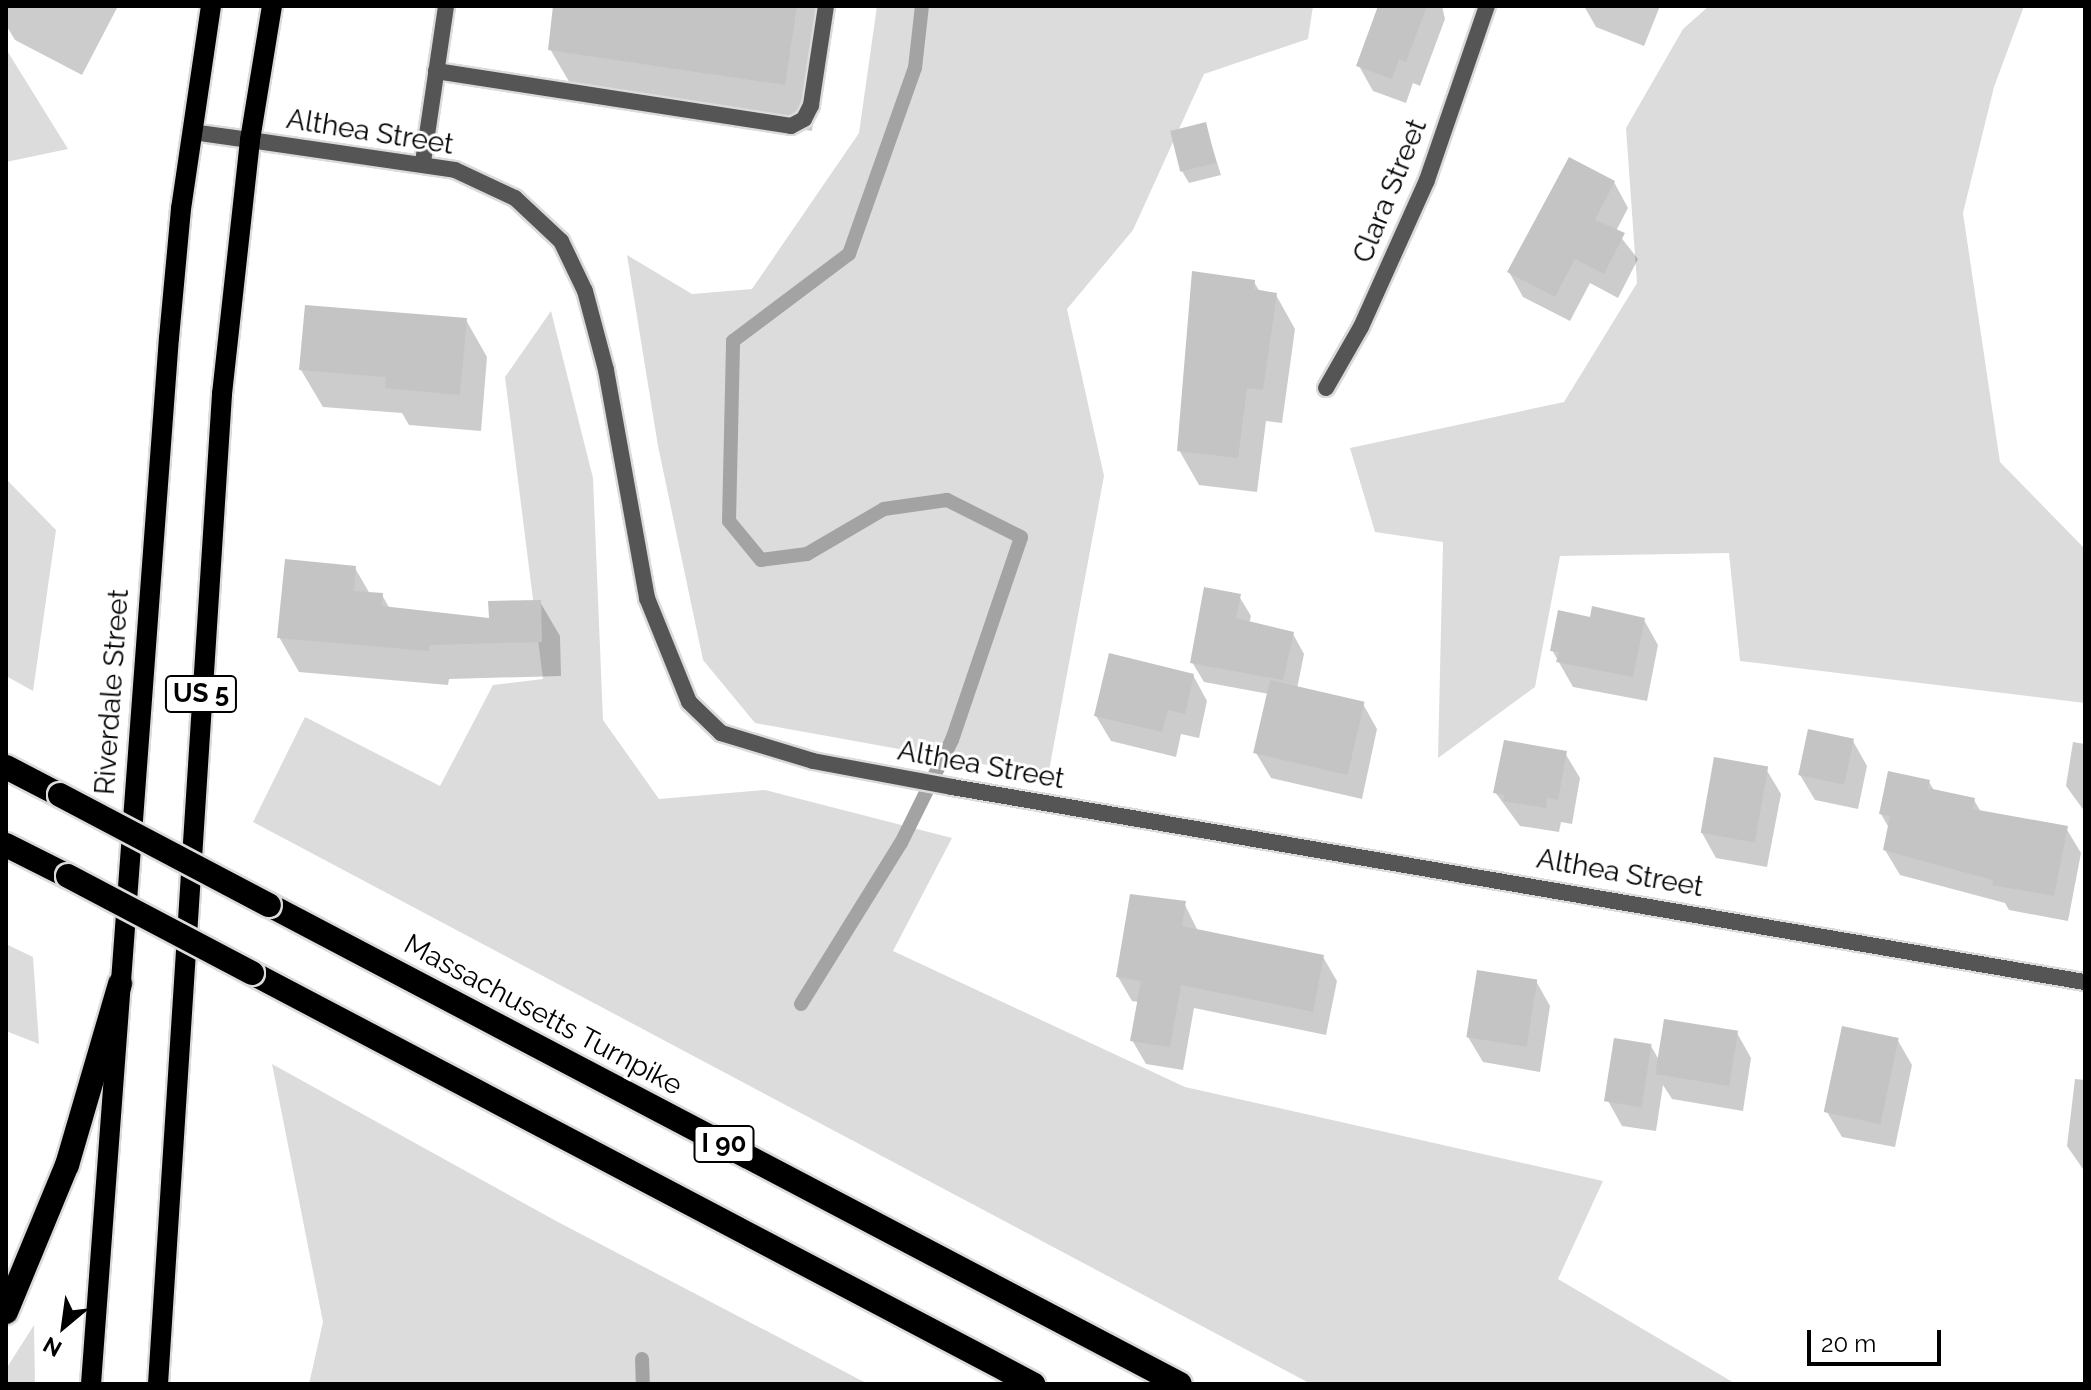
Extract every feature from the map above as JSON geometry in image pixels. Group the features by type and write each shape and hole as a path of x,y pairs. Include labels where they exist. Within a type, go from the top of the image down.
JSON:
{"highway":[{"name":"Massachusetts Turnpike","path":"6,767 1180,1384"},
{"name":"I 90","path":"6,845 1033,1384"},
{"path":"6,1312 67,1165 120,984"}],"main road":[{"name":"Riverdale Street","path":"91,1384 157,476 192,132 211,6"},
{"name":"US 5","path":"158,1384 219,426 250,140 272,6"}],"street":[{"path":"423,162 446,6"},
{"path":"436,71 791,126 804,119 811,105 826,6"},
{"name":"Clara Street","path":"1326,388 1361,327 1427,180 1487,6"},
{"name":"Althea Street","path":"192,132 423,162 455,170 515,198 548,225 575,265 606,370 647,598 689,702 721,733 760,748 952,787 1480,874 2085,982"}],"shaded area":[{"path":"877,6 1313,6 1308,39 1204,74 1133,230 1067,309 1104,476 1048,776 755,723 703,660 658,446 627,255 692,294 752,289 859,133"},
{"path":"1709,6 2024,6 1994,87 1963,213 2000,462 2085,549 2085,703 1740,661 1729,553 1560,556 1535,687 1438,758 1443,542 1375,532 1350,448 1564,402 1637,283 1626,128 1683,29"},
{"path":"6,49 68,149 6,162"},
{"path":"551,311 593,478 603,720 659,799 765,790 952,838 893,951 1185,1087 1603,1181 1558,1279 1736,1384 1311,1384 253,822 305,717 440,786 493,685 543,679 505,377"},
{"path":"6,479 56,530 33,691 6,676"},
{"path":"6,944 33,957 39,1044 6,1031"},
{"path":"272,1064 558,1222 868,1384 309,1384 323,1322"},
{"path":"34,1325 35,1384 6,1384 6,1369"}],"building":[{"path":"553,6 797,6 785,85 548,50"},
{"path":"1378,6 1427,6 1406,62 1399,59 1392,79 1356,66"},
{"path":"1206,122 1216,163 1180,172 1170,131"},
{"path":"1569,157 1615,181 1595,220 1625,233 1604,274 1575,259 1555,297 1507,272"},
{"path":"1192,271 1255,280 1254,289 1277,293 1263,390 1247,388 1238,458 1177,451"},
{"path":"305,305 467,318 460,395 385,388 386,377 299,370"},
{"path":"285,559 356,566 354,591 383,593 382,606 489,618 488,601 541,600 542,642 430,645 429,651 277,638"},
{"path":"1204,587 1241,594 1236,618 1294,632 1283,680 1190,663"},
{"path":"1592,606 1645,618 1633,677 1556,662 1559,652 1550,651 1558,610 1590,617"},
{"path":"1109,653 1194,674 1185,714 1168,710 1162,732 1094,716"},
{"path":"1270,680 1365,702 1348,775 1253,753"},
{"path":"1808,729 1854,739 1844,785 1798,775"},
{"path":"1504,740 1567,751 1558,800 1547,798 1546,808 1503,801 1504,795 1493,793"},
{"path":"1714,757 1768,767 1755,842 1701,833"},
{"path":"1888,771 1930,780 1928,788 1975,798 1973,809 2068,826 2054,896 1992,885 1993,880 1883,850 1890,816 1879,814"},
{"path":"1130,894 1186,901 1182,926 1324,955 1313,1012 1181,985 1170,1047 1130,1041 1141,981 1116,977"},
{"path":"1477,970 1537,980 1527,1047 1466,1037"},
{"path":"1664,1019 1738,1031 1729,1086 1655,1074"},
{"path":"1842,1026 1899,1038 1880,1124 1824,1112"},
{"path":"1614,1038 1652,1044 1642,1107 1604,1101"}],"waterway":[{"path":"801,1004 901,843 952,740 1021,537 947,500 884,509 807,554 761,560 729,521 733,341 849,254 915,68 922,6"},
{"path":"642,1359 643,1384"}]}
